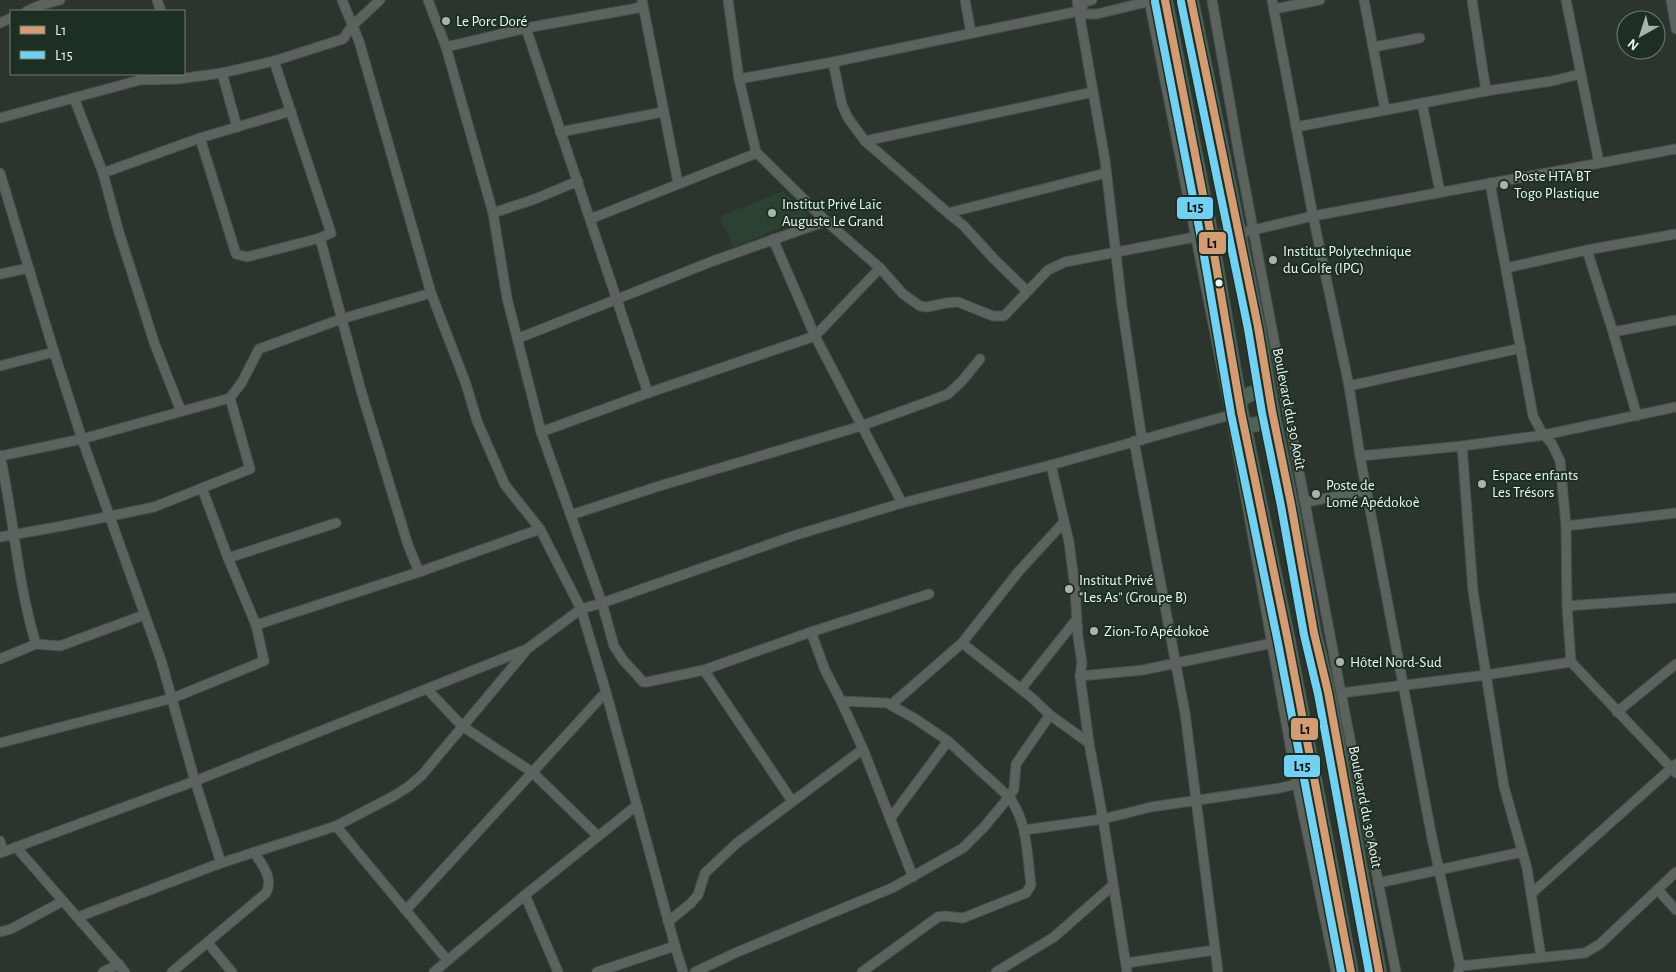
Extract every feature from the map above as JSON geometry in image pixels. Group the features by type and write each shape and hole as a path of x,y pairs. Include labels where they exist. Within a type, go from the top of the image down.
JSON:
{"highway":[{"path":"1165,0 1211,236 1239,413 1288,641 1351,972"},
{"name":"Boulevard du 30 Août","path":"1191,0 1240,233 1314,633 1328,692 1379,972"},
{"path":"1256,392 1262,392 1271,404 1268,418 1262,422 1248,425 1239,413 1244,396 1256,392"}],"street":[{"path":"37,3 60,0"},
{"path":"342,0 359,41 431,293 490,452 505,485 540,529 581,609 606,692 683,972"},
{"path":"0,118 140,80 222,73 274,61 343,39 352,26 380,0"},
{"path":"428,0 446,47 494,213 508,298 542,432 602,604 614,646 623,660 643,682 704,670 811,632 929,594"},
{"path":"728,0 739,79 754,148 757,153 826,221 880,268 903,294 920,306 927,307 958,302 993,316 1004,316 1048,270 1065,262 1195,237 1240,233 1313,216 1676,149"},
{"path":"965,0 971,33"},
{"path":"1077,0 1106,174 1138,440 1185,713 1218,972"},
{"path":"1079,10 1085,2 1092,0"},
{"path":"1212,0 1341,693 1396,972"},
{"path":"1320,0 1273,4 1313,216 1349,386 1366,491 1438,871 1459,969 1541,957 1580,955 1590,951 1600,944 1676,872"},
{"path":"1364,0 1385,110"},
{"path":"1472,0 1486,91"},
{"path":"1566,0 1599,163"},
{"path":"1671,0 1676,29"},
{"path":"739,79 832,62 1079,10 1087,14 1097,14 1151,1 1195,237 1239,413 1273,643 1297,784 1336,972"},
{"path":"446,47 526,28 643,4 678,183"},
{"path":"526,28 648,393"},
{"path":"1374,47 1420,38"},
{"path":"200,138 236,254 247,257 320,238 331,233 274,61"},
{"path":"832,62 842,105 848,118 865,141 964,226 1027,291"},
{"path":"222,73 237,127"},
{"path":"1296,127 1486,91 1552,82 1580,74"},
{"path":"865,141 1093,92"},
{"path":"74,98 103,173 118,230 156,345 181,411"},
{"path":"1422,103 1440,192"},
{"path":"103,173 200,138 291,111"},
{"path":"560,132 663,112"},
{"path":"590,219 757,153"},
{"path":"0,173 2,185 82,438 161,660 195,781 221,863"},
{"path":"948,212 1106,174"},
{"path":"494,213 535,199 578,181"},
{"path":"1490,183 1533,416 1544,435 1552,444 1560,461 1566,526 1566,606 1571,662 1617,712 1675,768 1531,894"},
{"path":"518,338 773,239 826,221"},
{"path":"1506,268 1587,250 1676,234"},
{"path":"320,238 368,413 408,545 419,572"},
{"path":"773,239 815,336 902,503"},
{"path":"1587,250 1614,332 1637,416"},
{"path":"0,274 29,268"},
{"path":"542,432 648,393 815,336 880,268"},
{"path":"36,644 26,614 13,534 10,501 0,456 82,438 230,398 242,382 259,349 341,320 431,293"},
{"path":"1614,332 1676,320"},
{"path":"1349,386 1521,348"},
{"path":"0,366 54,352"},
{"path":"571,515 656,486 861,426 948,394 962,381 980,359"},
{"path":"0,537 154,507 250,469 230,398"},
{"path":"1360,456 1462,446 1544,435 1676,407"},
{"path":"78,917 221,863 336,826 392,797 415,781 527,649 581,609 602,604 796,535 902,503 1051,465 1239,413"},
{"path":"1462,446 1473,591 1504,787 1522,852 1541,957"},
{"path":"1051,465 1074,578 1076,620 1082,663 1080,676 1089,743 1126,968 1214,950"},
{"path":"0,743 173,698 264,661 256,625 202,488"},
{"path":"1306,502 1366,491"},
{"path":"1566,526 1676,513"},
{"path":"891,705 962,643 1019,571 1064,522"},
{"path":"228,558 336,523"},
{"path":"256,625 419,572 540,529"},
{"path":"1566,606 1676,598"},
{"path":"0,659 36,644 60,646 144,614"},
{"path":"1021,689 1076,620"},
{"path":"811,632 825,670 863,749 913,877"},
{"path":"962,643 1021,689 1050,715 1089,743"},
{"path":"1080,676 1143,670 1273,643"},
{"path":"0,841 1,852 16,847 195,781 527,649"},
{"path":"1341,693 1486,675 1571,662"},
{"path":"1617,712 1676,664"},
{"path":"704,670 792,801"},
{"path":"427,690 462,726 532,772 598,836"},
{"path":"406,910 606,692"},
{"path":"841,701 880,702 891,705 914,718 948,741 1009,797 1020,813 1031,885 1026,893 963,918 945,916 938,918 862,972"},
{"path":"696,972 724,958 892,888 963,848 1009,797 1014,788 1016,764 1050,715"},
{"path":"890,819 948,741"},
{"path":"668,922 696,897 708,870 738,842 863,749"},
{"path":"1024,830 1103,819 1151,807 1297,784"},
{"path":"434,972 525,895 636,806"},
{"path":"336,826 448,960"},
{"path":"16,847 125,972"},
{"path":"172,972 208,944 266,893 270,881 267,872 254,852"},
{"path":"1378,883 1522,852"},
{"path":"996,972 1054,937 1112,886"},
{"path":"1658,890 1676,910"},
{"path":"525,895 558,972"},
{"path":"0,932 11,929 63,901"},
{"path":"208,944 232,972"},
{"path":"597,972 675,946"},
{"path":"104,972 119,964"}],"shaded area":[{"path":"783,191 810,215 734,247 719,217"}],"transit line":[{"name":"L1","path":"1165,0 1211,236 1241,412 1288,641 1351,972"},
{"name":"L1","path":"1191,0 1258,327 1272,411 1314,633 1328,692 1379,972"},
{"name":"L15","path":"1155,2 1201,238 1231,414 1278,643 1341,972"},
{"name":"L15","path":"1181,2 1248,329 1262,413 1304,635 1318,694 1369,972"}],"place":[{"name":"Le Porc Doré","path":"446,21"},
{"name":"Poste HTA BT Togo Plastique","path":"1504,185"},
{"name":"Institut Privé Laïc Auguste Le Grand","path":"772,213"},
{"name":"Institut Polytechnique du Golfe (IPG)","path":"1273,260"},
{"name":"Espace enfants Les Trésors","path":"1482,484"},
{"name":"Poste de Lomé Apédokoè","path":"1316,494"},
{"name":"Institut Privé \"Les As\" (Groupe B)","path":"1069,589"},
{"name":"Zion-To Apédokoè","path":"1094,631"},
{"name":"Hôtel Nord-Sud","path":"1340,662"}]}
